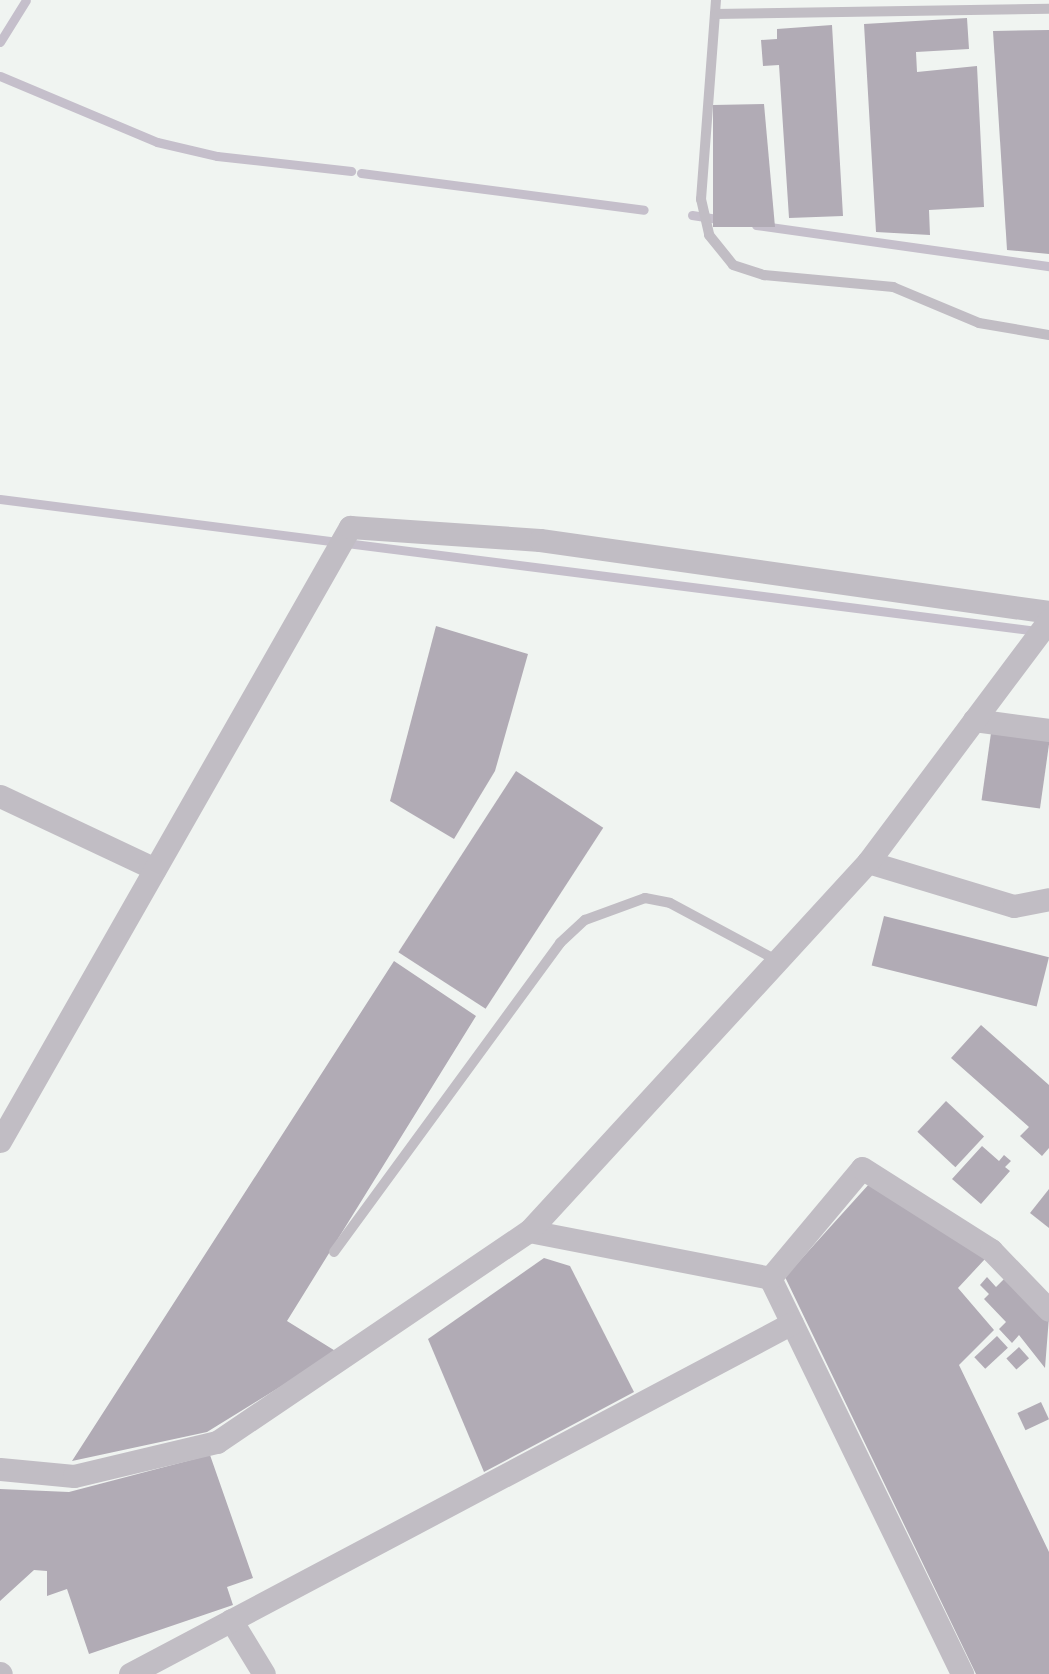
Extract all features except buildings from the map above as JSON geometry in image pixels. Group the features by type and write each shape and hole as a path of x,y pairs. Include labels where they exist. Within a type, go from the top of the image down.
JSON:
{"street":[{"path":"0,1141 337,547 356,525 540,540 1047,619 868,862 780,962 528,1231 217,1442 74,1476 0,1469"},
{"path":"974,720 1049,730"},
{"path":"0,796 155,869"},
{"path":"868,862 1014,906 1049,900"},
{"path":"770,1278 862,1168 991,1250 1049,1310"},
{"path":"528,1231 770,1278"},
{"path":"770,1278 962,1674"},
{"path":"130,1674 792,1323"},
{"path":"231,1620 264,1674"}],"lane":[{"path":"716,0 701,199 709,235 733,265 764,275 893,287 979,323 1049,335"},
{"path":"715,14 1049,9"},
{"path":"334,1252 560,943 586,920 645,898 670,903 780,962"}],"waterway":[{"path":"0,42 26,0"},
{"path":"0,76 157,142 217,156 351,171"},
{"path":"361,173 644,210"},
{"path":"692,215 725,220"},
{"path":"756,225 1049,266"},
{"path":"0,499 1037,631"}]}
